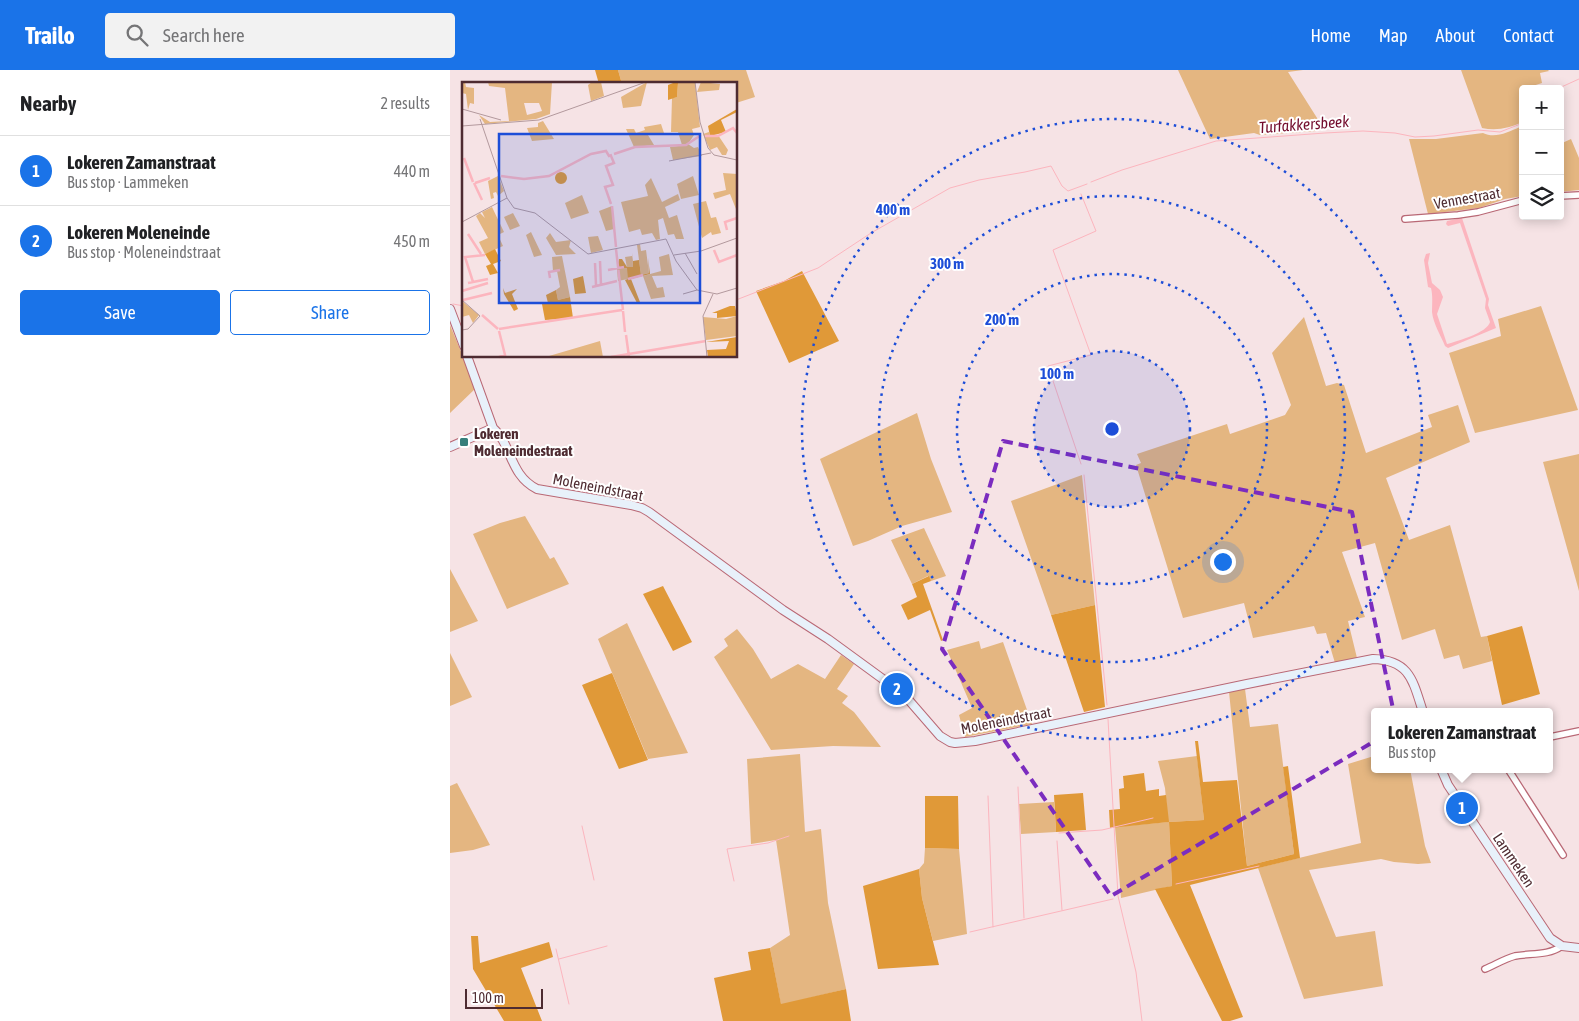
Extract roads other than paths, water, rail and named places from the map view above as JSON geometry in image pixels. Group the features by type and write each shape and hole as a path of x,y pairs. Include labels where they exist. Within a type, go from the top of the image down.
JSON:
{"street":[{"path":"1564,196 1579,195"},
{"name":"Vennestraat","path":"1405,219 1478,212 1519,201"},
{"path":"450,309 462,341"},
{"name":"Moleneindstraat","path":"469,358 493,428 501,439 519,474 530,486 537,489 631,505 649,512 783,610 828,639 891,685 906,698 940,736 950,742 975,741 1373,659 1392,662 1402,667 1409,674 1413,680 1422,708"},
{"path":"450,447 493,428"},
{"path":"1553,736 1579,731"},
{"name":"Lammeken","path":"1442,773 1448,785 1550,938 1562,946"},
{"path":"1511,773 1563,856"},
{"path":"1485,969 1513,957 1558,950 1562,946 1579,948"}],"waterway":[{"name":"Turfakkersbeek","path":"1564,86 1579,79"},
{"name":"Turfakkersbeek","path":"1091,182 1122,170 1216,141 1363,131 1395,133 1415,137 1434,136 1478,130 1500,132 1519,125"},
{"name":"Turfakkersbeek","path":"738,299 818,268 871,233 950,188 979,180 1051,166 1062,186 1068,191 1087,184"},
{"path":"1081,194 1096,231 1053,250 1091,355 1048,366 1081,464"},
{"name":"Turfakkersbeek","path":"453,304 462,306"},
{"path":"1084,475 1107,705"},
{"path":"1108,719 1118,896 1136,972 1142,1021"},
{"path":"1018,787 1024,918"},
{"path":"988,796 993,927"},
{"path":"1059,833 1102,830 1153,818"},
{"path":"582,826 594,880"},
{"path":"734,881 727,849 768,843 789,836"},
{"path":"1057,841 1062,910"},
{"path":"1176,884 1259,866"},
{"path":"970,932 1113,899"},
{"path":"559,959 607,946"},
{"path":"556,949 569,1004"}],"place":[{"name":"Lokeren Moleneindestraat","path":"464,442"},
{"name":"Lokeren Moleneinde","path":"897,689"},
{"name":"Lokeren Zamanstraat","path":"1462,808"}]}
